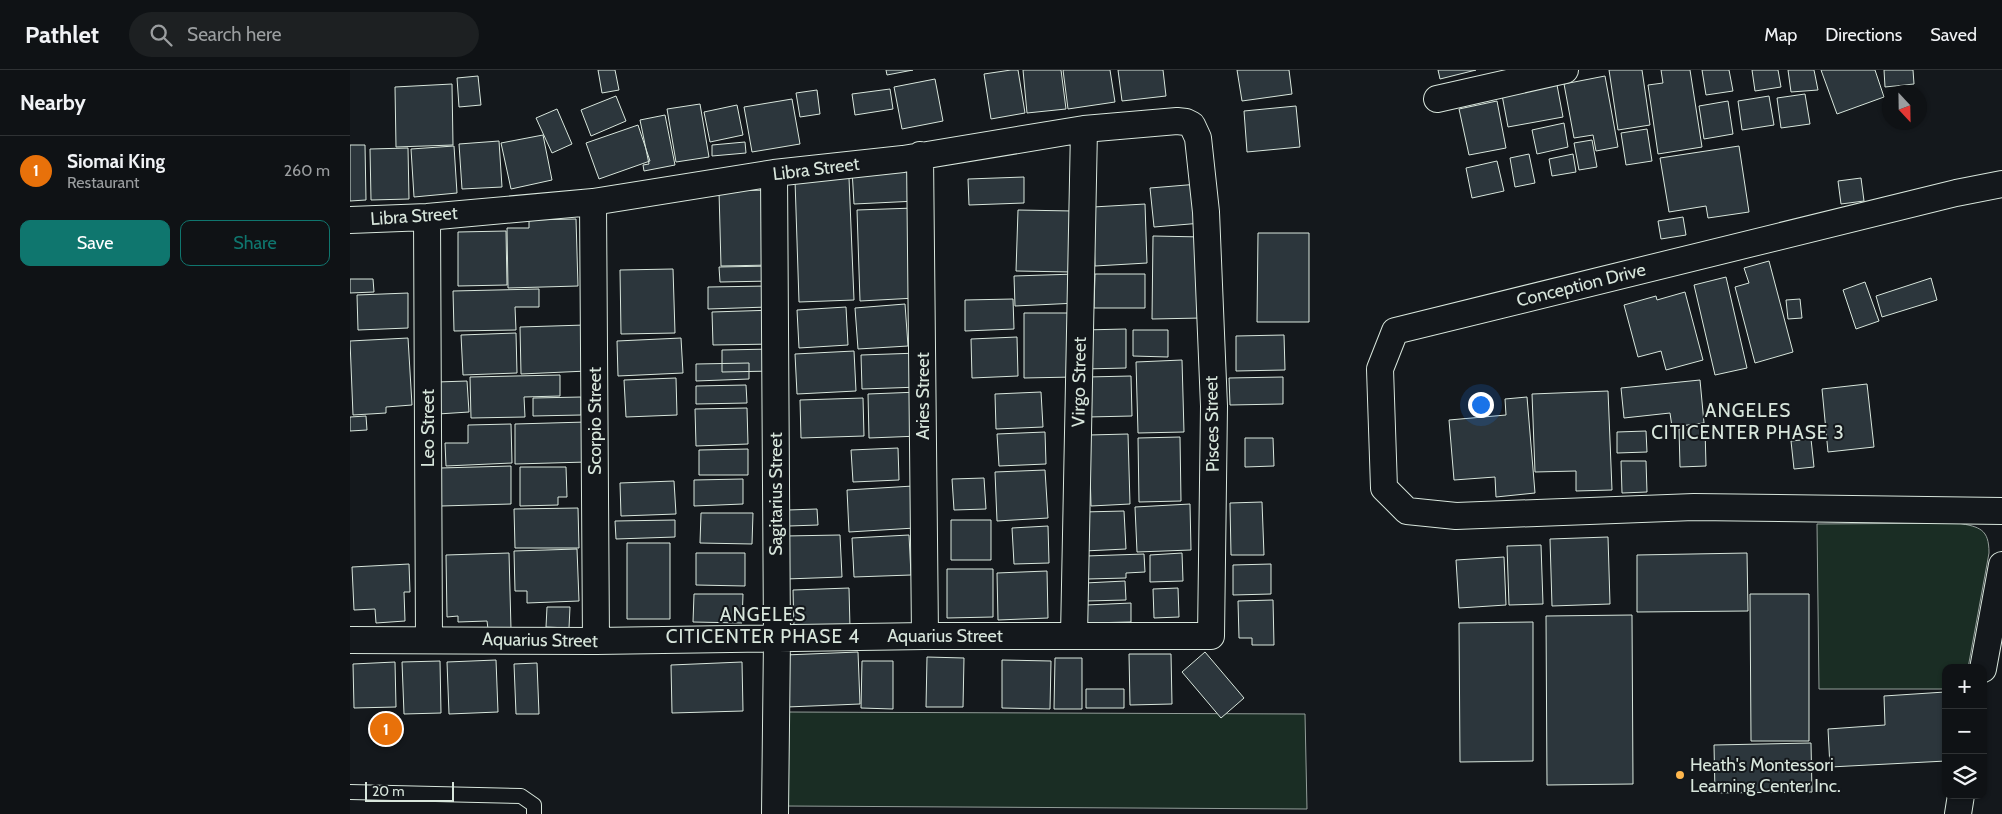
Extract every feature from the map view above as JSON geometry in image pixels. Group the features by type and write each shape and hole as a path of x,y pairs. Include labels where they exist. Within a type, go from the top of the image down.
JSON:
{"street":[{"path":"1437,99 1565,70"},
{"name":"Libra Street","path":"350,220 427,217 593,202 774,173 903,159 1084,128 1177,121 1192,125 1198,138 1206,212"},
{"name":"Virgo Street","path":"1074,636 1084,128"},
{"name":"Aries Street","path":"920,155 925,636"},
{"name":"Sagitarius Street","path":"774,173 777,638 775,814"},
{"name":"Conception Drive","path":"2002,184 1956,193 1395,331 1380,369 1384,488 1407,511 1456,516 1694,507 2002,511"},
{"name":"Scorpio Street","path":"593,202 596,641"},
{"name":"Pisces Street","path":"1206,212 1214,406 1211,636"},
{"name":"Leo Street","path":"427,217 429,639"},
{"path":"1984,664 2002,565"},
{"name":"Aquarius Street","path":"350,640 596,641 925,636 1211,636"},
{"path":"1958,814 1960,799"}],"lane":[{"path":"350,792 521,796 534,805 534,814"}],"green space":[{"path":"1958,523 1977,528 1985,534 1989,545 1989,553 1969,664 1942,664 1942,689 1819,689 1817,524"},
{"path":"785,712 1305,714 1307,809 786,806"}],"building":[{"path":"598,70 615,70 619,90 602,93"},
{"path":"886,70 913,70 887,75"},
{"path":"1018,70 1025,113 991,119 984,74"},
{"path":"1023,70 1061,70 1066,109 1027,113"},
{"path":"1063,70 1110,70 1115,102 1068,109"},
{"path":"1118,70 1163,70 1166,96 1122,101"},
{"path":"1237,70 1289,70 1292,94 1242,101"},
{"path":"1438,70 1476,70 1440,79"},
{"path":"1609,70 1642,70 1650,125 1618,130"},
{"path":"1661,70 1690,70 1702,147 1658,154 1648,85 1663,83"},
{"path":"1702,70 1729,70 1733,91 1706,95"},
{"path":"1752,70 1778,70 1781,87 1755,91"},
{"path":"1788,70 1814,70 1818,90 1791,92"},
{"path":"1821,70 1875,70 1882,91 1882,98 1837,114"},
{"path":"1884,70 1913,70 1914,84 1885,85"},
{"path":"478,76 481,105 459,107 457,78"},
{"path":"1605,76 1618,147 1596,151 1593,135 1574,138 1564,84"},
{"path":"935,79 943,121 902,129 894,87"},
{"path":"452,84 453,145 396,147 395,87"},
{"path":"1557,85 1563,117 1508,127 1502,95"},
{"path":"890,89 893,109 855,115 852,94"},
{"path":"817,90 820,114 800,117 796,93"},
{"path":"1805,94 1810,124 1781,128 1777,98"},
{"path":"616,96 626,121 591,136 581,110"},
{"path":"1769,96 1774,125 1742,130 1738,101"},
{"path":"792,99 800,144 752,152 744,107"},
{"path":"1497,101 1506,148 1469,155 1459,109"},
{"path":"1728,101 1733,134 1704,139 1699,106"},
{"path":"700,104 709,157 676,162 667,109"},
{"path":"737,105 743,135 710,142 704,112"},
{"path":"1296,106 1300,147 1247,152 1244,111"},
{"path":"557,109 572,144 552,153 536,118"},
{"path":"665,115 675,165 644,171 643,165 649,164 640,120"},
{"path":"1564,123 1568,147 1537,154 1532,130"},
{"path":"638,125 650,161 599,179 586,143"},
{"path":"1647,129 1652,161 1626,165 1621,133"},
{"path":"543,135 552,180 511,189 501,143"},
{"path":"1592,140 1597,167 1579,170 1574,143"},
{"path":"499,141 502,187 462,189 459,144"},
{"path":"745,142 746,153 712,156 712,145"},
{"path":"350,145 365,145 366,200 350,201"},
{"path":"454,146 457,193 414,197 411,149"},
{"path":"1739,146 1749,212 1708,218 1706,206 1669,212 1660,158"},
{"path":"408,148 409,199 371,200 370,149"},
{"path":"1529,154 1535,183 1515,187 1510,158"},
{"path":"1573,154 1576,172 1552,176 1549,159"},
{"path":"1497,161 1504,191 1472,198 1466,168"},
{"path":"915,166 917,201 854,204 852,170"},
{"path":"1024,177 1024,203 969,205 968,179"},
{"path":"849,178 854,300 799,302 795,180"},
{"path":"1861,178 1864,201 1841,204 1838,181"},
{"path":"1199,184 1202,223 1154,227 1150,188"},
{"path":"771,190 772,265 721,266 719,191"},
{"path":"1145,204 1147,263 1095,266 1093,207"},
{"path":"914,208 916,298 860,301 857,210"},
{"path":"1018,210 1073,211 1072,272 1016,271"},
{"path":"1683,217 1686,235 1661,239 1658,221"},
{"path":"576,219 578,286 508,288 507,228 529,228 529,220"},
{"path":"506,231 507,285 458,286 458,232"},
{"path":"1258,233 1309,233 1309,322 1257,322"},
{"path":"1153,236 1203,237 1202,318 1152,319"},
{"path":"1769,261 1793,352 1755,363 1735,287 1749,283 1744,268"},
{"path":"772,266 773,281 720,282 719,267"},
{"path":"673,269 675,333 621,334 620,270"},
{"path":"1076,274 1077,303 1015,306 1014,276"},
{"path":"1095,274 1145,274 1145,308 1094,308"},
{"path":"1726,277 1747,368 1715,375 1694,285"},
{"path":"1931,278 1937,300 1882,317 1876,296"},
{"path":"350,279 373,279 374,292 350,293"},
{"path":"1865,282 1879,321 1856,329 1843,290"},
{"path":"768,286 768,307 708,309 708,287"},
{"path":"539,289 539,307 515,307 516,330 454,331 453,291"},
{"path":"1685,292 1703,360 1666,370 1661,351 1638,357 1624,305 1656,296 1657,300"},
{"path":"408,293 408,328 358,330 357,295"},
{"path":"1013,299 1014,329 965,331 965,300"},
{"path":"1800,299 1802,318 1788,319 1786,300"},
{"path":"905,304 908,346 858,349 855,308"},
{"path":"846,307 848,345 799,348 797,310"},
{"path":"775,310 775,344 713,345 712,312"},
{"path":"1024,313 1075,313 1074,377 1024,378"},
{"path":"585,325 587,371 521,374 520,327"},
{"path":"1126,329 1126,368 1084,369 1083,330"},
{"path":"1133,330 1168,330 1168,357 1133,356"},
{"path":"516,333 517,373 463,375 461,335"},
{"path":"1284,335 1285,370 1236,371 1236,336"},
{"path":"1017,337 1018,376 972,378 971,339"},
{"path":"408,338 412,405 386,407 386,413 353,415 350,341"},
{"path":"681,338 683,373 618,376 617,341"},
{"path":"773,349 774,371 722,372 722,350"},
{"path":"854,351 856,391 797,394 795,354"},
{"path":"919,353 920,387 862,389 861,355"},
{"path":"1182,360 1184,432 1138,433 1136,362"},
{"path":"749,363 749,379 696,381 696,364"},
{"path":"560,375 560,396 524,397 525,417 471,418 470,377"},
{"path":"1131,376 1132,416 1088,417 1087,377"},
{"path":"1283,377 1283,404 1230,405 1229,378"},
{"path":"676,378 677,415 626,417 624,380"},
{"path":"1700,380 1704,423 1672,427 1670,413 1624,418 1621,388"},
{"path":"467,381 469,412 438,414 437,382"},
{"path":"1867,384 1874,447 1828,452 1822,389"},
{"path":"746,385 747,403 696,404 696,386"},
{"path":"1608,391 1612,490 1576,491 1576,471 1535,472 1532,394"},
{"path":"919,392 920,436 869,438 868,394"},
{"path":"1041,392 1043,427 996,429 995,394"},
{"path":"581,397 581,415 533,416 533,398"},
{"path":"1527,397 1535,493 1496,497 1495,477 1454,480 1449,420 1506,415 1505,399"},
{"path":"863,398 864,436 801,438 800,400"},
{"path":"747,408 748,444 696,446 695,409"},
{"path":"366,416 367,430 350,431 350,417"},
{"path":"586,422 587,462 515,464 515,424"},
{"path":"511,424 512,463 446,466 445,443 468,443 468,425"},
{"path":"1705,428 1706,466 1680,467 1679,429"},
{"path":"1646,431 1647,452 1617,453 1617,432"},
{"path":"1045,432 1046,464 999,466 997,434"},
{"path":"1128,434 1130,504 1091,506 1089,435"},
{"path":"1180,437 1181,501 1139,502 1138,438"},
{"path":"1245,438 1273,438 1274,466 1245,467"},
{"path":"1811,439 1814,467 1794,469 1791,441"},
{"path":"898,448 899,480 853,482 851,450"},
{"path":"748,449 748,475 699,475 699,450"},
{"path":"1621,461 1646,461 1647,492 1622,493"},
{"path":"511,466 511,504 441,506 440,468"},
{"path":"520,467 566,467 567,497 558,497 558,505 520,506"},
{"path":"1045,470 1048,518 997,521 995,472"},
{"path":"984,478 986,509 954,510 952,479"},
{"path":"743,479 743,504 694,506 694,480"},
{"path":"674,481 676,514 621,516 620,483"},
{"path":"913,486 915,528 849,532 847,490"},
{"path":"1262,502 1264,555 1231,555 1230,503"},
{"path":"1190,504 1191,550 1137,552 1135,507"},
{"path":"578,508 579,548 515,548 514,509"},
{"path":"817,509 818,525 789,526 788,510"},
{"path":"1124,511 1126,549 1084,551 1083,512"},
{"path":"701,513 753,513 752,544 700,543"},
{"path":"675,520 675,537 616,539 615,521"},
{"path":"951,520 991,520 991,560 951,560"},
{"path":"1048,526 1049,563 1014,564 1012,528"},
{"path":"840,535 842,577 786,579 785,536"},
{"path":"909,535 911,575 854,577 852,538"},
{"path":"1608,537 1610,604 1552,606 1550,539"},
{"path":"627,543 670,543 670,619 627,619"},
{"path":"1541,545 1543,604 1509,605 1507,546"},
{"path":"577,549 579,601 527,603 527,591 515,591 514,551"},
{"path":"509,553 511,629 488,629 487,621 458,622 458,616 447,617 446,555"},
{"path":"696,553 745,553 745,586 696,585"},
{"path":"1182,553 1183,581 1150,582 1150,555"},
{"path":"1747,553 1748,611 1637,612 1637,555"},
{"path":"1144,554 1145,572 1126,573 1126,578 1087,579 1086,556"},
{"path":"1504,557 1506,605 1459,608 1456,560"},
{"path":"409,564 410,592 404,592 405,621 376,623 375,609 354,610 352,567"},
{"path":"1271,564 1271,594 1233,595 1233,565"},
{"path":"947,569 993,569 993,617 947,618"},
{"path":"1047,571 1048,618 998,620 997,573"},
{"path":"1125,581 1126,600 1086,601 1085,583"},
{"path":"849,588 850,628 794,629 793,590"},
{"path":"1178,588 1179,617 1154,618 1153,589"},
{"path":"694,594 743,594 742,623 693,622"},
{"path":"1750,594 1809,594 1809,741 1751,741"},
{"path":"1273,600 1274,645 1252,645 1252,638 1239,638 1238,601"},
{"path":"1131,603 1131,622 1087,623 1086,605"},
{"path":"547,607 570,607 569,628 546,627"},
{"path":"1632,615 1633,784 1547,785 1546,616"},
{"path":"1533,622 1533,761 1460,762 1459,623"},
{"path":"858,652 860,704 787,707 785,655"},
{"path":"1205,652 1244,698 1221,718 1182,672"},
{"path":"1129,654 1171,654 1172,704 1130,705"},
{"path":"927,657 964,658 963,707 926,707"},
{"path":"1055,658 1082,658 1082,709 1054,709"},
{"path":"496,660 498,712 449,714 447,662"},
{"path":"1002,660 1051,661 1050,709 1002,708"},
{"path":"440,661 441,713 404,714 402,662"},
{"path":"862,661 893,661 893,709 861,708"},
{"path":"395,662 396,707 354,708 353,664"},
{"path":"742,662 743,711 672,713 671,665"},
{"path":"537,663 539,714 516,714 514,664"},
{"path":"1086,689 1124,689 1124,708 1086,708"},
{"path":"1942,692 1942,761 1830,767 1828,729 1885,725 1884,696"},
{"path":"1811,743 1812,792 1715,793 1714,745"}],"place":[{"name":"Siomai King","path":"386,729"},
{"name":"Heath's Montessori Learning Center Inc.","path":"1680,775"}],"district":[{"name":"ANGELES CITICENTER PHASE 3","path":"1748,421"},
{"name":"ANGELES CITICENTER PHASE 4","path":"763,625"}]}
